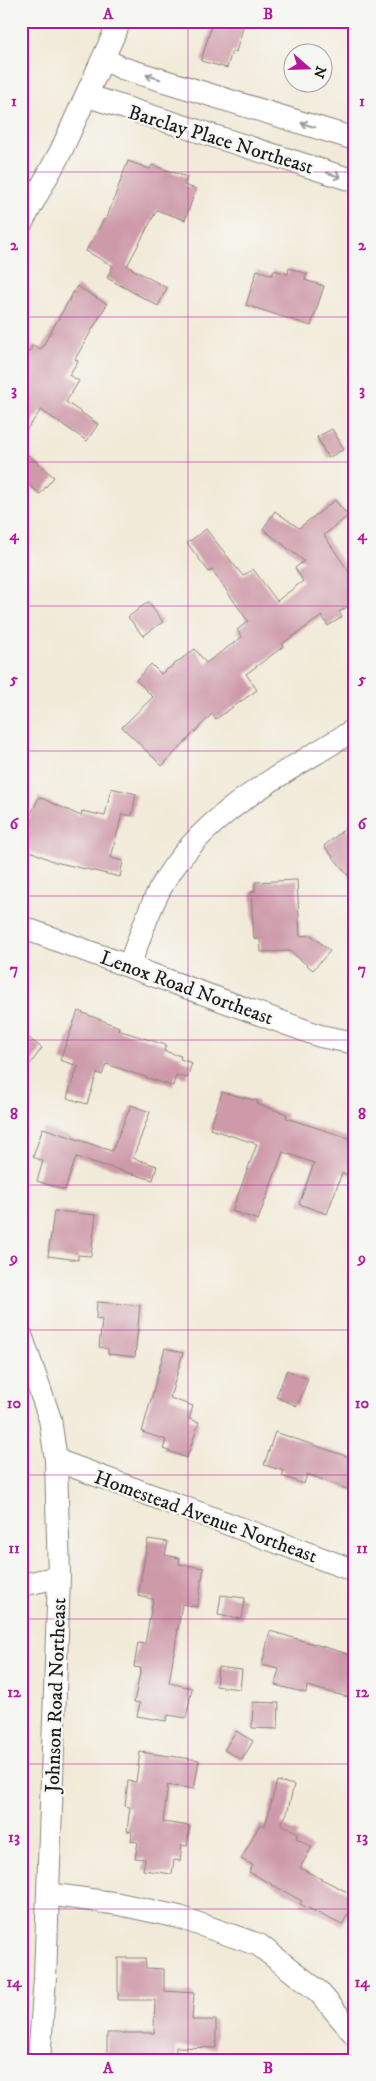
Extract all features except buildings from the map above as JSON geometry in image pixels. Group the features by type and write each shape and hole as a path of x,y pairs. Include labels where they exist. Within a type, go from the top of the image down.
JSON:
{"street":[{"path":"22,220 88,96 120,21"},
{"name":"Barclay Place Northeast","path":"104,59 122,68 355,139"},
{"name":"Barclay Place Northeast","path":"88,96 355,181"},
{"path":"129,966 147,915 161,887 183,853 208,826 242,798 355,729"},
{"name":"Lenox Road Northeast","path":"21,927 320,1036 355,1043"},
{"name":"Johnson Road Northeast","path":"21,1335 50,1419 56,1460 60,1577 48,1894 39,2060"},
{"name":"Homestead Avenue Northeast","path":"56,1460 355,1571"},
{"path":"21,1585 60,1577"},
{"path":"48,1894 119,1904 179,1917 259,1945 319,1992 355,2034"}]}
